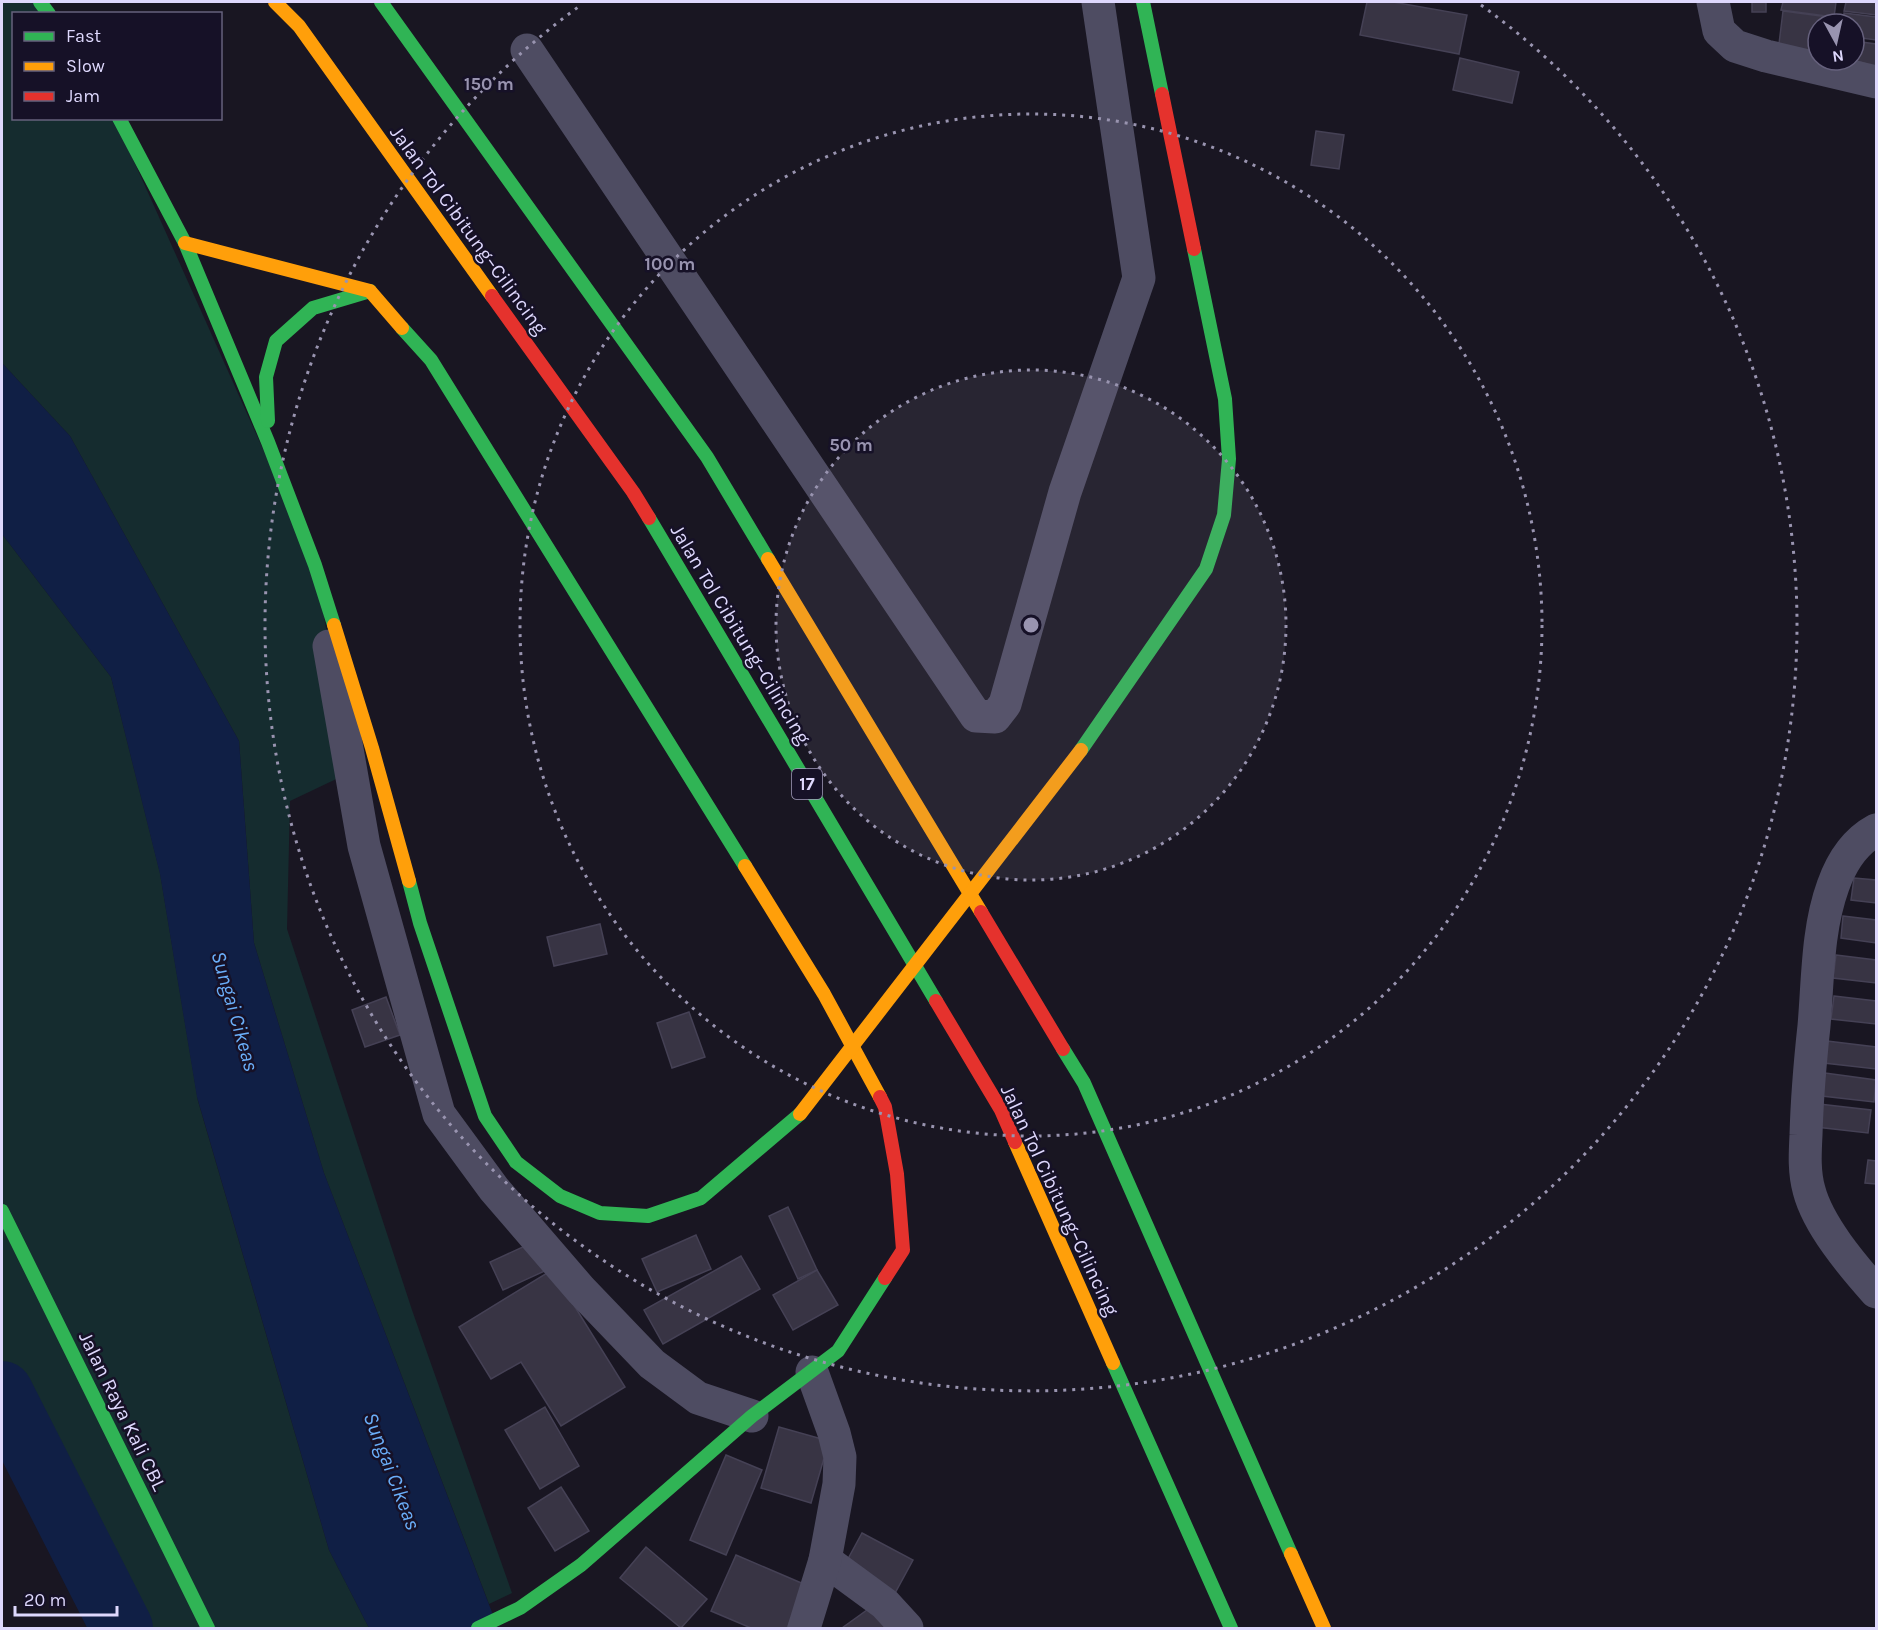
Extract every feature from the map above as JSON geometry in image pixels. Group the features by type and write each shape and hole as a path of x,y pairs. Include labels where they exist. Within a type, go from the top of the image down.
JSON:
{"main road":[{"name":"Jalan Tol Cibitung–Cilincing","path":"275,2 299,26 633,492 1001,1110 1231,1629"},
{"path":"381,2 708,457 1084,1083 1324,1629"},
{"path":"120,120 185,243 268,442 315,565 372,748 420,923 485,1116 516,1162 560,1196 600,1213 648,1216 702,1198 800,1114 1081,750 1206,569 1224,515 1229,459 1225,399 1143,2"},
{"path":"185,243 370,291 431,360 824,994 885,1107 897,1173 903,1250 838,1351 752,1416 581,1565 519,1608 478,1629"},
{"path":"268,442 266,377 276,341 314,308 370,291"},
{"name":"Jalan Raya Kali CBL","path":"2,1211 208,1629"}],"street":[{"path":"526,50 976,716 995,717 1005,704 1065,492 1139,278 1098,2"},
{"path":"1713,2 1719,31 1735,46 1766,56 1876,82"},
{"path":"315,565 364,846 439,1114 494,1189 581,1290 652,1364 698,1398 752,1416"},
{"path":"1876,830 1854,847 1844,860 1832,888 1822,931 1806,1106 1804,1160 1809,1190 1820,1217 1860,1274 1876,1292"},
{"path":"804,1629 825,1560 839,1484 840,1457 834,1433 812,1372"},
{"path":"825,1560 885,1604 907,1629"}],"green space":[{"path":"2,2 38,2 47,12 12,12 12,120 115,120 315,565 351,772 290,801 287,929 412,1310 512,1593 489,1604 324,1173 254,943 239,741 70,436 2,363"},
{"path":"2,534 111,677 160,873 198,1101 329,1550 369,1628 122,1628 2,1392"}],"water":[{"name":"Sungai Cikeas","path":"2,363 70,436 239,741 254,943 324,1173 498,1628 369,1628 329,1550 197,1097 160,874 111,677 2,534"}],"building":[{"path":"1367,2 1393,2 1467,15 1459,54 1360,35"},
{"path":"1752,2 1766,2 1766,12 1752,12"},
{"path":"1783,2 1836,2 1835,12 1806,13 1781,10"},
{"path":"1846,2 1876,2 1876,15 1844,11"},
{"path":"1783,11 1806,14 1806,56 1778,52"},
{"path":"1866,16 1876,17 1876,40 1866,39"},
{"path":"1866,43 1876,44 1876,67 1866,64"},
{"path":"1460,58 1519,72 1512,103 1453,90"},
{"path":"1316,131 1344,135 1339,169 1311,165"},
{"path":"1854,878 1876,880 1876,903 1851,900"},
{"path":"1843,916 1876,920 1876,943 1841,938"},
{"path":"600,924 607,954 554,966 547,937"},
{"path":"1836,955 1876,960 1876,983 1833,978"},
{"path":"1834,996 1876,1001 1876,1024 1831,1019"},
{"path":"386,997 400,1035 365,1047 352,1010"},
{"path":"689,1012 705,1057 672,1068 657,1023"},
{"path":"1827,1041 1876,1047 1876,1069 1824,1063"},
{"path":"1825,1073 1876,1080 1874,1102 1822,1096"},
{"path":"1819,1104 1871,1110 1868,1133 1816,1127"},
{"path":"1868,1160 1876,1161 1876,1184 1865,1183"},
{"path":"788,1207 817,1270 798,1279 769,1216"},
{"path":"696,1235 711,1269 657,1292 642,1259"},
{"path":"536,1241 549,1269 503,1290 490,1262"},
{"path":"741,1256 760,1289 663,1344 644,1310"},
{"path":"552,1270 625,1387 561,1426 521,1362 491,1379 459,1327"},
{"path":"817,1270 838,1305 793,1330 773,1295"},
{"path":"545,1407 579,1466 540,1489 505,1430"},
{"path":"779,1427 829,1441 811,1503 761,1488"},
{"path":"726,1455 762,1470 726,1555 690,1540"},
{"path":"561,1487 589,1531 555,1551 528,1508"},
{"path":"862,1533 913,1560 894,1595 843,1568"},
{"path":"646,1547 707,1599 681,1628 620,1578"},
{"path":"736,1555 806,1585 787,1628 751,1628 711,1611"},
{"path":"874,1605 892,1628 842,1628"}],"waterway":[{"path":"2,1392 122,1628"}],"traffic: fast":[{"path":"40,2 48,12"},
{"path":"381,2 707,457 768,559"},
{"path":"1143,2 1162,94"},
{"path":"120,120 185,243 268,442 315,565 334,625"},
{"path":"1081,750 1206,569 1224,515 1229,459 1225,399 1194,249"},
{"path":"268,421 266,377 276,341 313,308 370,291"},
{"path":"402,328 431,360 745,866"},
{"path":"649,518 936,1001"},
{"path":"409,881 420,923 485,1116 516,1162 560,1196 600,1213 648,1216 701,1198 800,1114"},
{"path":"1063,1049 1084,1083 1291,1554"},
{"path":"2,1211 208,1628"},
{"path":"478,1628 520,1608 581,1565 752,1416 838,1351 885,1278"},
{"path":"1113,1363 1231,1628"}],"traffic: slow":[{"path":"275,2 299,26 492,296"},
{"path":"185,243 370,291 402,328"},
{"path":"768,559 981,912"},
{"path":"334,625 372,748 409,881"},
{"path":"800,1114 1081,750"},
{"path":"745,866 824,994 880,1097"},
{"path":"1015,1142 1113,1363"},
{"path":"1291,1554 1324,1628"}],"traffic: jam":[{"path":"1162,94 1194,249"},
{"path":"492,296 633,492 649,518"},
{"path":"981,912 1063,1049"},
{"path":"936,1001 1001,1110 1015,1142"},
{"path":"880,1097 885,1107 897,1174 903,1250 885,1278"}]}
